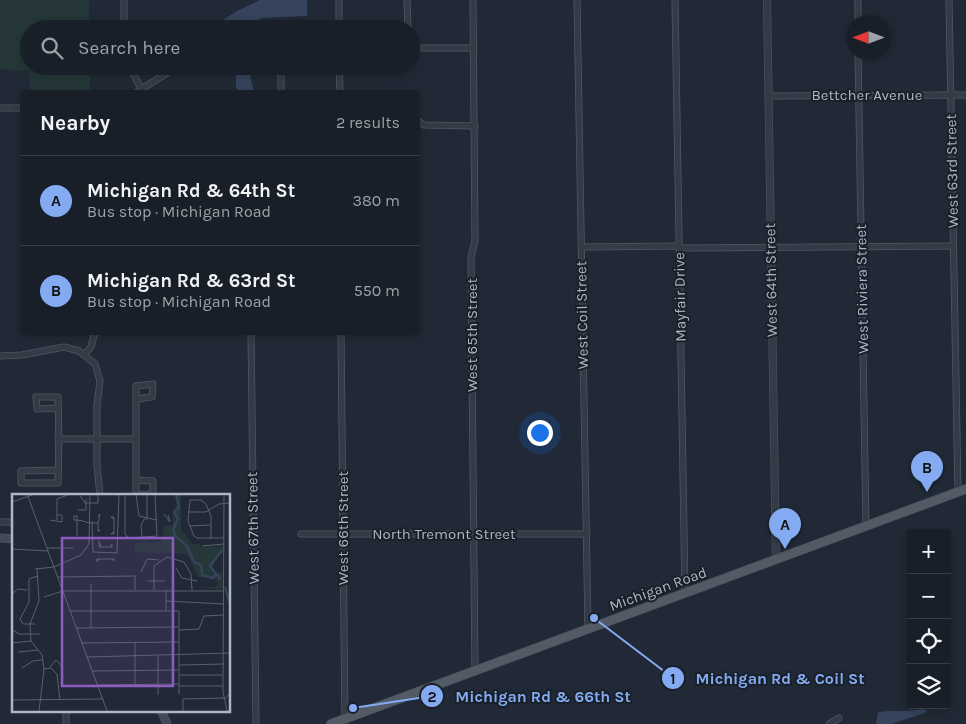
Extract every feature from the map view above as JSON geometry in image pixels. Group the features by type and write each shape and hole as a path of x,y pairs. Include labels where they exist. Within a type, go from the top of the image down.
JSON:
{"main road":[{"name":"Michigan Road","path":"331,724 345,722 474,671 962,490"},
{"path":"162,712 167,724"}],"street":[{"path":"124,0 124,20"},
{"path":"339,0 339,20"},
{"path":"407,0 408,20"},
{"name":"West 65th Street","path":"473,0 475,126 475,241 472,257 474,671"},
{"name":"West Coil Street","path":"577,0 588,629"},
{"name":"Mayfair Drive","path":"675,0 685,594"},
{"name":"West 64th Street","path":"767,0 776,560"},
{"path":"858,0 858,15"},
{"name":"West 63rd Street","path":"950,0 953,246 962,490"},
{"path":"420,48 474,48"},
{"name":"West Riviera Street","path":"858,60 866,526"},
{"path":"133,75 139,90"},
{"path":"143,90 165,75"},
{"path":"281,75 282,90"},
{"path":"339,75 340,90"},
{"name":"Bettcher Avenue","path":"768,96 966,95"},
{"path":"0,108 20,108"},
{"path":"420,122 424,125 475,126"},
{"path":"581,247 953,246"},
{"path":"85,354 91,348 94,335"},
{"name":"West 67th Street","path":"251,335 256,724"},
{"name":"West 66th Street","path":"342,335 345,722"},
{"path":"0,356 22,355 61,347 75,349 85,354 94,364 100,381 97,405 97,466 100,494"},
{"path":"136,399 136,480"},
{"path":"58,408 58,439 58,470 58,482 21,483 20,471 58,470"},
{"path":"58,439 136,439"},
{"name":"North Tremont Street","path":"301,534 586,534"},
{"path":"829,724 839,718"}],"shaded area":[{"path":"0,0 89,0 89,20 20,20 20,70 0,69"},
{"path":"29,75 90,75 90,90 30,90"}],"water":[{"path":"260,0 307,0 307,16 262,18 258,20 223,20"},
{"path":"236,75 250,75 254,90 238,90"},
{"path":"922,709 927,712 892,724 876,724 878,712"}],"place":[{"name":"Michigan Rd & 63rd St","path":"927,492"},
{"name":"Michigan Rd & 64th St","path":"785,549"},
{"name":"Michigan Rd & Coil St","path":"594,618"},
{"name":"Michigan Rd & 66th St","path":"353,708"}]}
